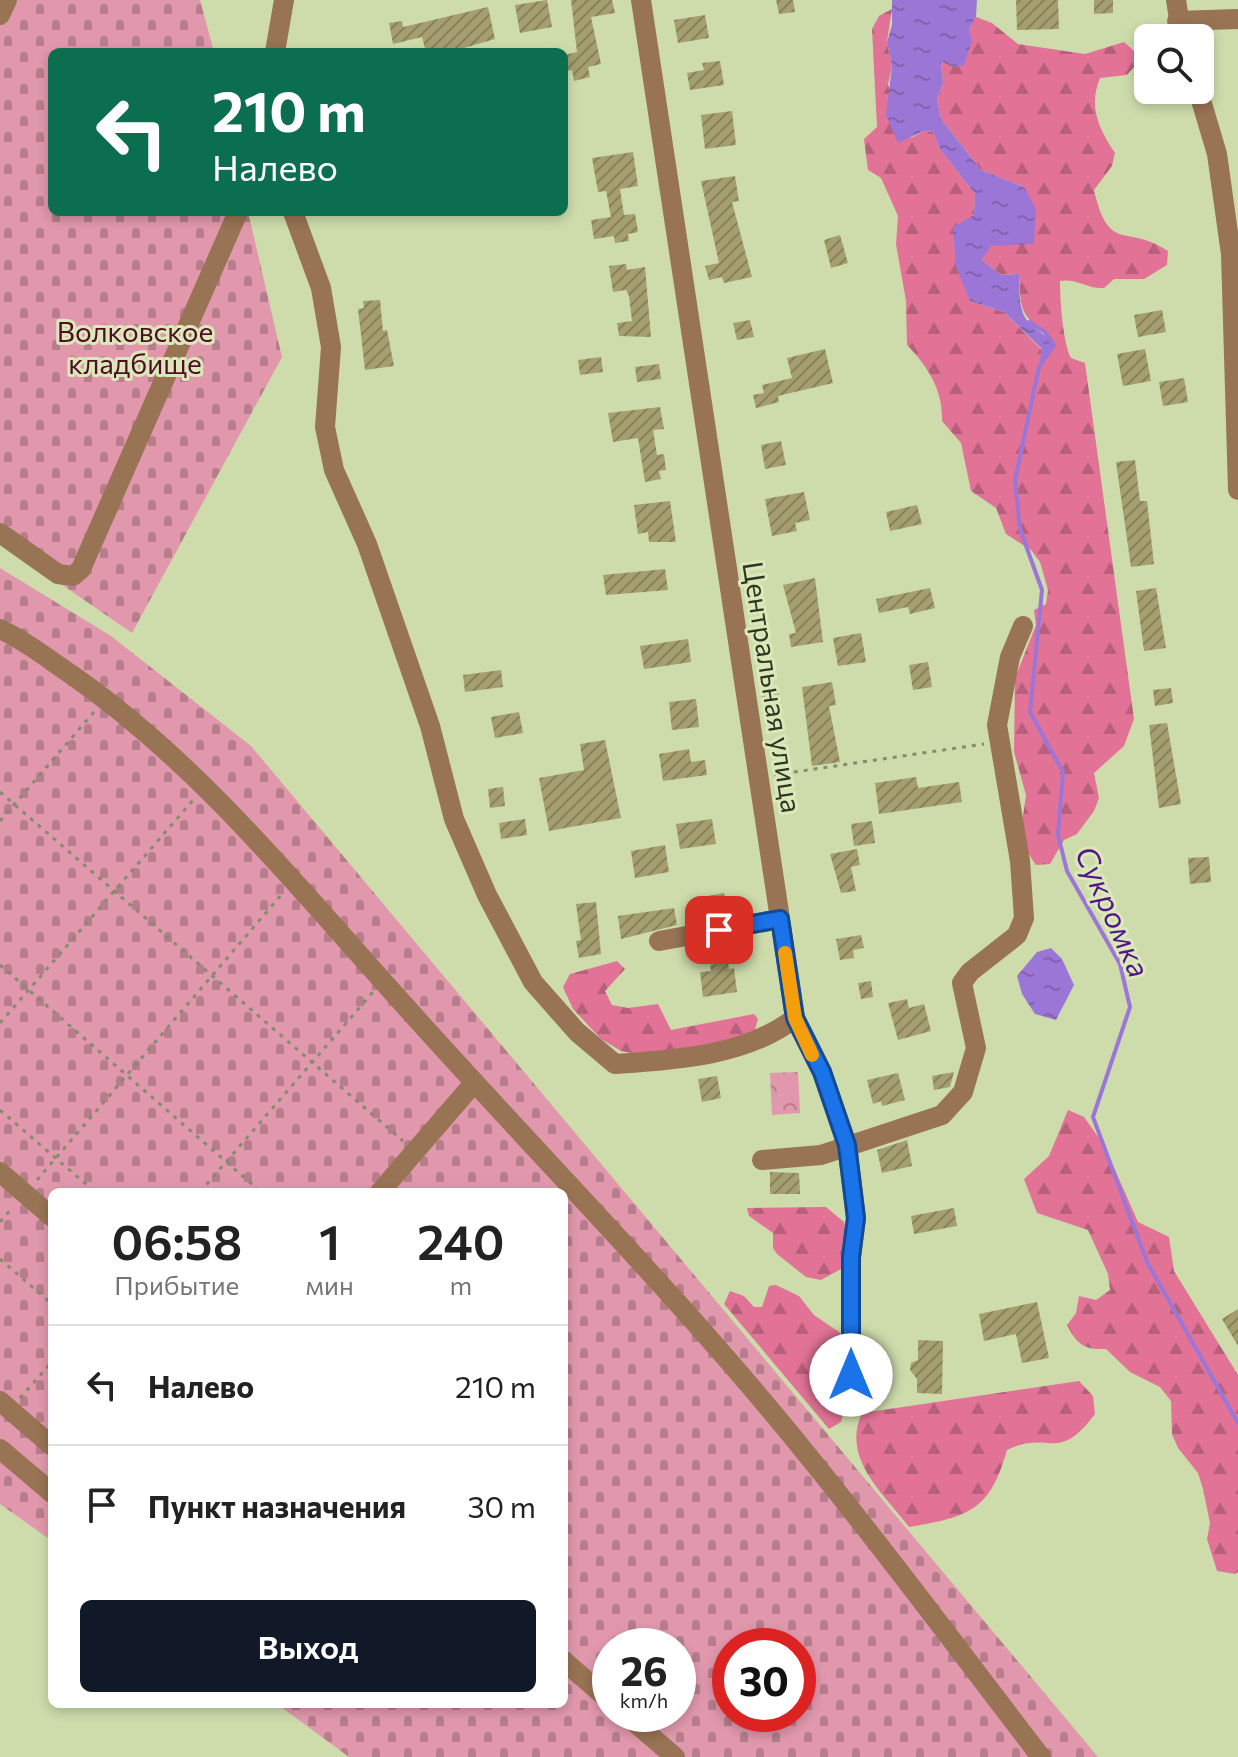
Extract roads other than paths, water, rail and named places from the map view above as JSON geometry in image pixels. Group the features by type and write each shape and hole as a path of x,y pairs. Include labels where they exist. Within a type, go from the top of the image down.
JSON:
{"street":[{"path":"0,15 7,0"},
{"path":"276,48 284,0"},
{"name":"Центральная улица","path":"641,0 795,1018 822,1072 847,1145 856,1218 851,1257 851,1375"},
{"path":"1176,0 1178,24"},
{"path":"1211,24 1238,19"},
{"path":"1202,104 1217,154 1231,254 1238,490"},
{"path":"0,533 58,574 73,576 81,569 236,216"},
{"path":"294,216 321,288 331,347 325,427 334,470 367,544 430,726 454,819 487,895 533,982 577,1032 615,1064 666,1061 753,1043 777,1032 795,1018"},
{"path":"762,1160 821,1155 942,1115 963,1092 976,1048 962,983 970,972 1017,935 1024,918 1020,861 999,741 998,706 1010,657 1023,626"},
{"path":"0,629 17,637 106,699 206,785 294,880 474,1083 669,1293 809,1456 1041,1757"},
{"path":"659,941 780,919"},
{"path":"384,1188 474,1083"},
{"path":"0,1172 48,1214"},
{"path":"5,1405 48,1443"},
{"path":"0,1449 48,1490"},
{"path":"568,1664 592,1685"},
{"path":"646,1732 675,1757"}],"water":[{"path":"892,0 977,0 976,17 969,30 972,41 964,65 953,67 941,61 943,83 937,99 941,119 981,170 1024,187 1036,209 1034,244 991,246 982,260 1001,275 1019,274 1023,314 1054,345 1039,367 1042,349 1004,312 970,301 956,267 953,227 974,215 975,194 940,149 933,132 924,131 898,143 886,115 892,66 887,42 892,25"},
{"path":"1051,948 1062,959 1074,985 1056,1020 1035,1014 1022,994 1017,976 1037,952"}],"waterway":[{"name":"Сукромка","path":"1029,322 1045,332 1054,345 1039,367 1015,480 1020,529 1042,590 1030,712 1063,772 1058,835 1067,871 1120,964 1130,1007 1093,1117 1147,1262 1238,1423"}],"park label":[{"name":"Волковское кладбище","path":"135,347"}]}
